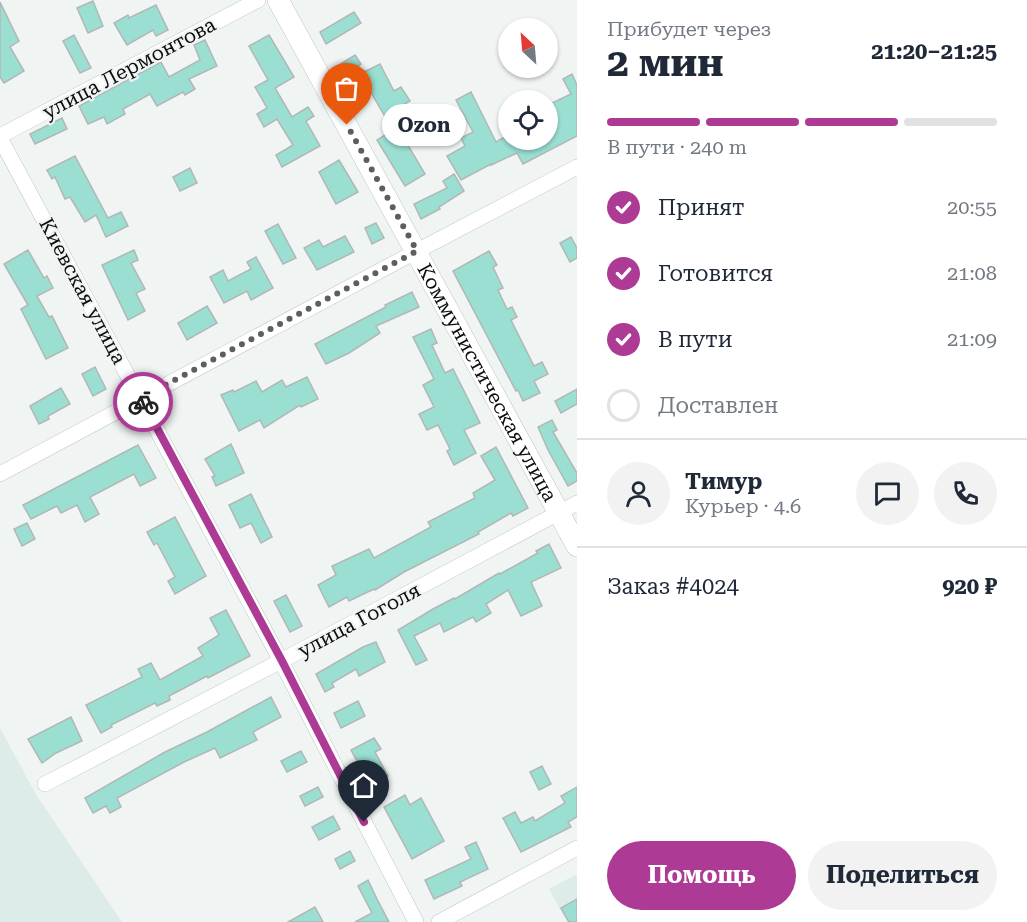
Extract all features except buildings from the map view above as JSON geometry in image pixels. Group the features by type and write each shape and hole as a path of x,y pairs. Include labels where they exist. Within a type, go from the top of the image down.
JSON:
{"street":[{"name":"улица Лермонтова","path":"0,137 258,0"},
{"name":"Коммунистическая улица","path":"278,0 417,251 568,508 577,546"},
{"name":"Киевская улица","path":"0,137 282,661 416,922"},
{"path":"0,474 577,167"},
{"name":"улица Гоголя","path":"45,784 282,661 568,508"},
{"path":"439,922 577,848"}],"shaded area":[{"path":"0,728 37,796 122,922 0,922"},
{"path":"577,874 577,922 567,922 549,889"}],"way so far":[{"path":"143,402 141,398 417,251 347,125"}],"place":[{"name":"Ozon","path":"347,125"}],"route":[{"path":"143,402 282,661 364,822"}]}
